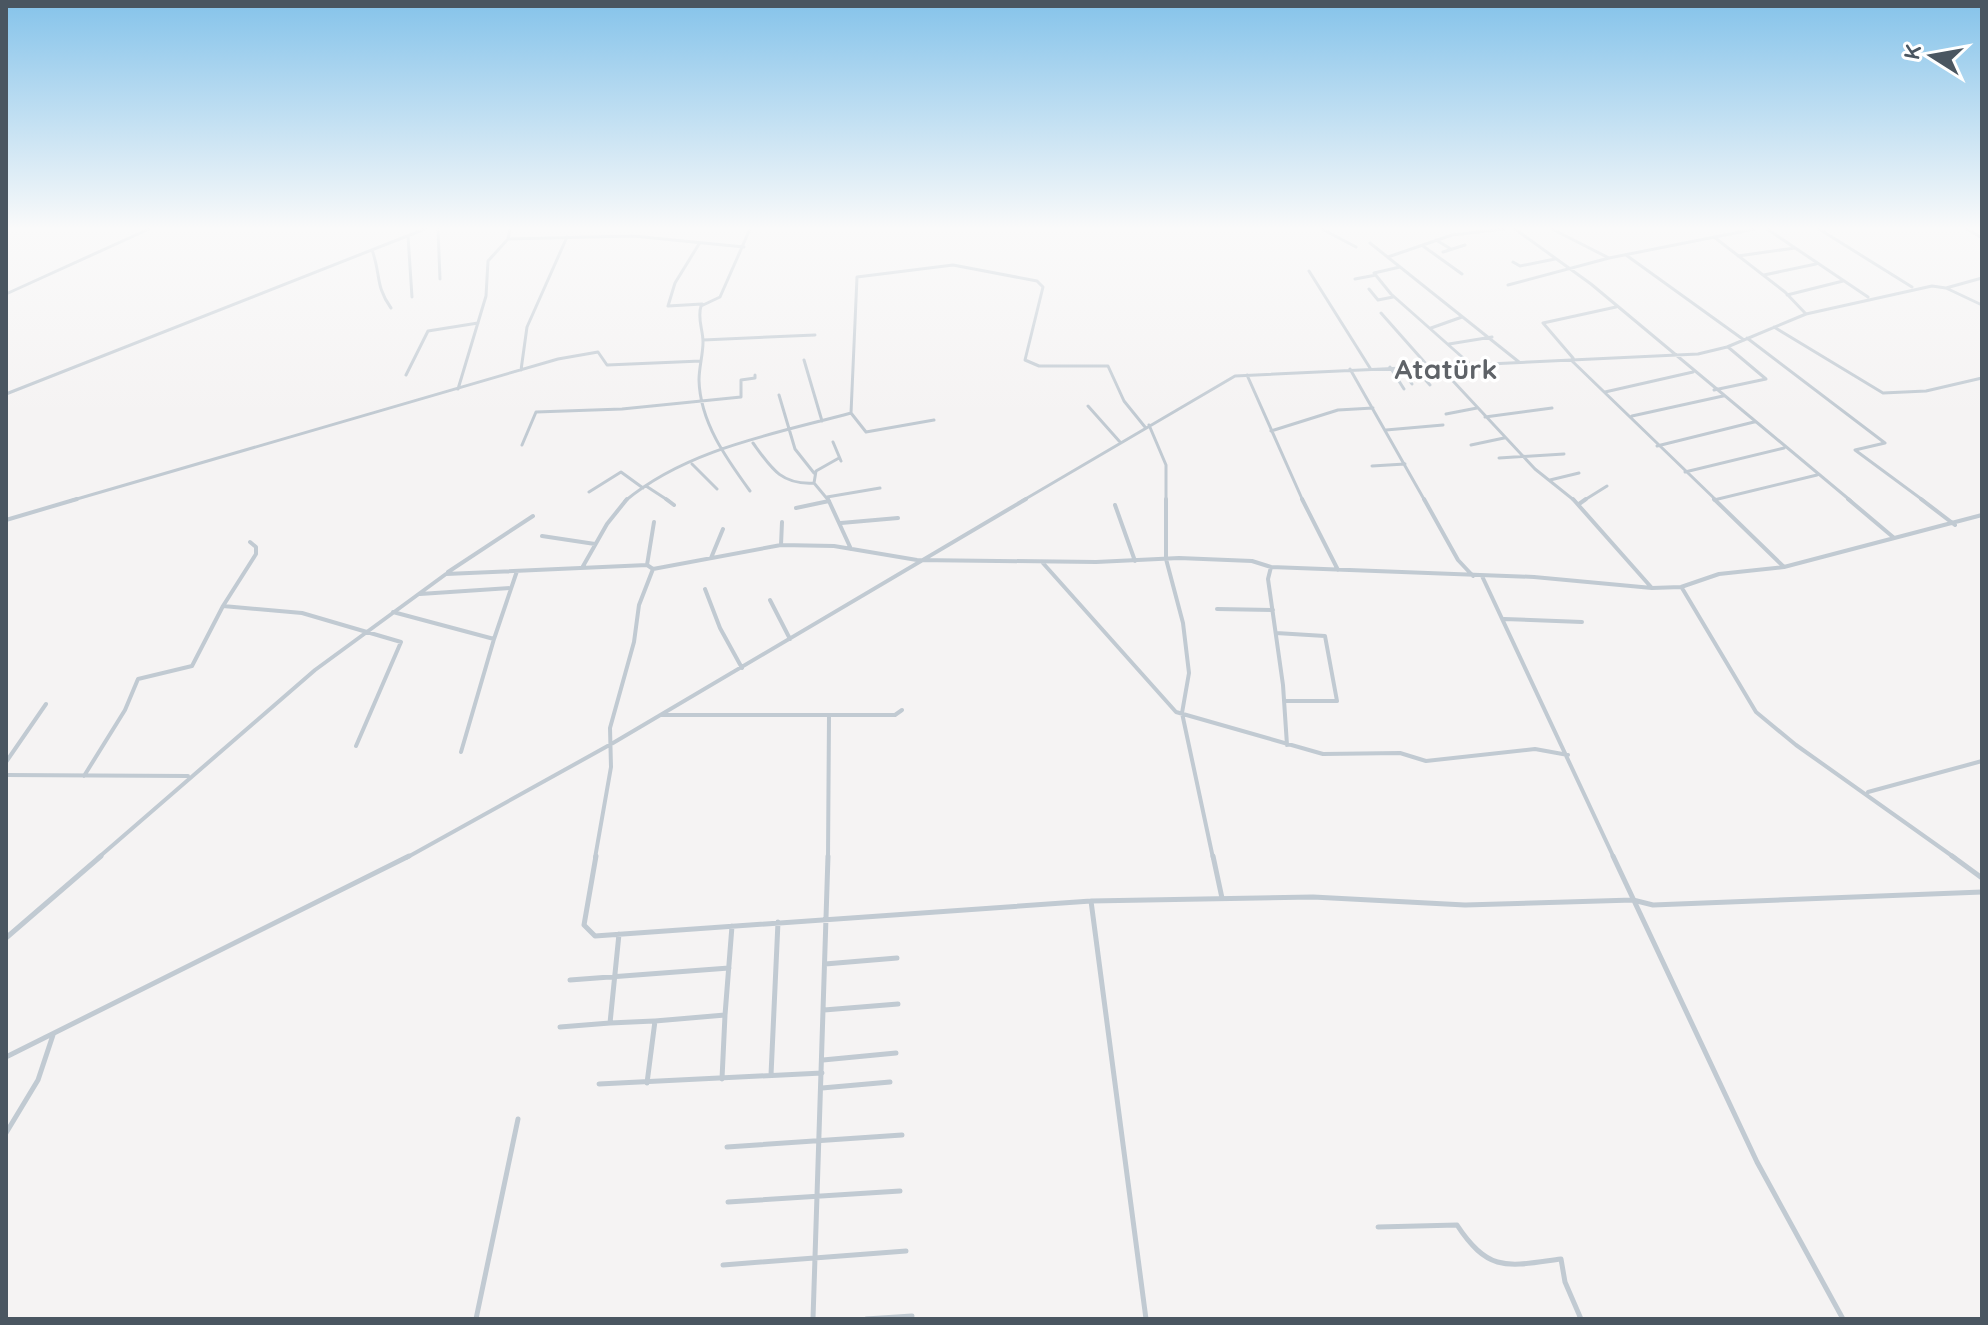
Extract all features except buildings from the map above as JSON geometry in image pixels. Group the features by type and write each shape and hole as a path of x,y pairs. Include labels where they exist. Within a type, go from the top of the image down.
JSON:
{"street":[{"path":"6,394 268,291"},
{"path":"379,291 391,308"},
{"path":"412,291 412,297"},
{"path":"458,389 486,291"},
{"path":"521,370 527,327 543,291"},
{"path":"673,291 668,306 704,305 720,297 723,291"},
{"path":"856,291 851,413 866,432 934,420"},
{"path":"1043,291 1025,360 1039,366 1108,366 1124,401 1147,426 1166,465 1163,530 1166,559 1185,635 1189,685 1182,713 1222,899"},
{"path":"1321,291 1370,368"},
{"path":"1370,291 1378,300 1395,297"},
{"path":"1390,291 1470,364"},
{"path":"1431,291 1492,337 1519,362"},
{"path":"1597,291 1893,537"},
{"path":"1677,291 1885,443 1855,450 1953,523"},
{"path":"1782,291 1806,314"},
{"path":"1787,295 1804,291"},
{"path":"1858,291 1869,298"},
{"path":"6,1057 151,982 391,866 613,743 1225,381 1247,375 1350,369 1698,354 1727,347 1806,314 1901,291"},
{"path":"1952,291 1982,305"},
{"path":"704,305 697,318 703,340 703,401 720,451 750,491"},
{"path":"1616,307 1543,323 1572,359 1632,416 1657,446 1784,567"},
{"path":"1381,313 1428,366"},
{"path":"1431,328 1464,317"},
{"path":"406,375 429,330 478,323"},
{"path":"1774,327 1883,393 1926,391 1982,378"},
{"path":"703,340 815,335"},
{"path":"1449,344 1492,337"},
{"path":"1714,390 1766,379 1727,347"},
{"path":"6,520 521,370 596,352 601,352 603,363 607,365 701,361"},
{"path":"804,360 822,421"},
{"path":"1413,366 1430,385"},
{"path":"1439,366 1524,457 1578,504 1652,588"},
{"path":"1390,367 1404,389"},
{"path":"1400,367 1412,384"},
{"path":"1350,369 1458,560 1473,576"},
{"path":"1605,392 1693,372"},
{"path":"522,445 536,412 741,397 741,380 755,378 755,375"},
{"path":"1247,375 1318,535 1338,570"},
{"path":"779,395 788,431 804,466 814,473"},
{"path":"1632,416 1723,396"},
{"path":"1088,406 1120,442"},
{"path":"1271,431 1338,410 1373,408"},
{"path":"1446,414 1477,408"},
{"path":"1485,417 1552,408"},
{"path":"582,568 625,501 645,487 720,451 851,413"},
{"path":"1657,446 1754,422"},
{"path":"1386,430 1443,425"},
{"path":"1471,445 1505,438"},
{"path":"752,442 780,480 798,485 814,483"},
{"path":"814,473 840,459 833,442"},
{"path":"1685,472 1785,448"},
{"path":"1499,458 1564,454"},
{"path":"692,464 717,489"},
{"path":"1372,466 1406,464"},
{"path":"589,492 621,472 674,505"},
{"path":"814,473 814,483 828,499 851,549"},
{"path":"1549,480 1579,473"},
{"path":"1714,500 1818,475"},
{"path":"1578,504 1607,486"},
{"path":"796,508 880,488"},
{"path":"1115,505 1135,561"},
{"path":"446,574 647,565 653,569 781,545 851,549 923,559 1252,561 1271,567 1534,577 1652,588 1681,587 1719,574 1784,567 1982,515"},
{"path":"6,938 190,776 367,630 533,516"},
{"path":"840,523 898,518"},
{"path":"647,565 654,522"},
{"path":"781,545 782,522"},
{"path":"711,558 723,529"},
{"path":"542,536 595,544"},
{"path":"84,776 125,710 138,679 192,666 241,573 256,554 256,547 250,542"},
{"path":"1042,562 1160,697 1182,713 1323,754 1400,753 1426,761 1535,749 1568,755"},
{"path":"1271,567 1268,579 1287,745"},
{"path":"653,569 639,605 634,642 610,728 613,743 584,925 595,936 1091,901 1313,897 1465,905 1633,900 1653,905 1982,892"},
{"path":"461,752 517,571"},
{"path":"1482,576 1757,1162 1843,1319"},
{"path":"1681,587 1756,712 1796,745 1867,792 1982,878"},
{"path":"417,594 511,588"},
{"path":"705,589 720,628 742,668"},
{"path":"770,600 790,639"},
{"path":"223,606 302,613 367,630 401,644 356,746"},
{"path":"1217,609 1273,610"},
{"path":"393,612 487,640 494,639"},
{"path":"1504,619 1582,622"},
{"path":"1276,633 1325,636 1337,701 1284,701"},
{"path":"6,762 46,704"},
{"path":"662,715 895,715 902,710"},
{"path":"813,1319 827,919 829,715"},
{"path":"1867,792 1982,761"},
{"path":"6,775 190,776"},
{"path":"1091,901 1146,1319"},
{"path":"771,1075 778,922"},
{"path":"722,1079 732,925"},
{"path":"610,1023 619,934"},
{"path":"825,964 897,958"},
{"path":"570,980 729,968"},
{"path":"824,1010 898,1004"},
{"path":"560,1027 725,1015"},
{"path":"647,1083 655,1021"},
{"path":"6,1133 38,1080 53,1035"},
{"path":"823,1060 896,1053"},
{"path":"599,1084 822,1073"},
{"path":"822,1088 890,1082"},
{"path":"476,1319 518,1119"},
{"path":"727,1147 902,1135"},
{"path":"728,1202 900,1191"},
{"path":"1378,1227 1457,1225 1472,1252 1494,1266 1561,1259 1565,1282 1581,1319"},
{"path":"723,1265 906,1251"},
{"path":"866,1319 912,1316"}],"district":[{"name":"Atatürk","path":"1446,368"}]}
